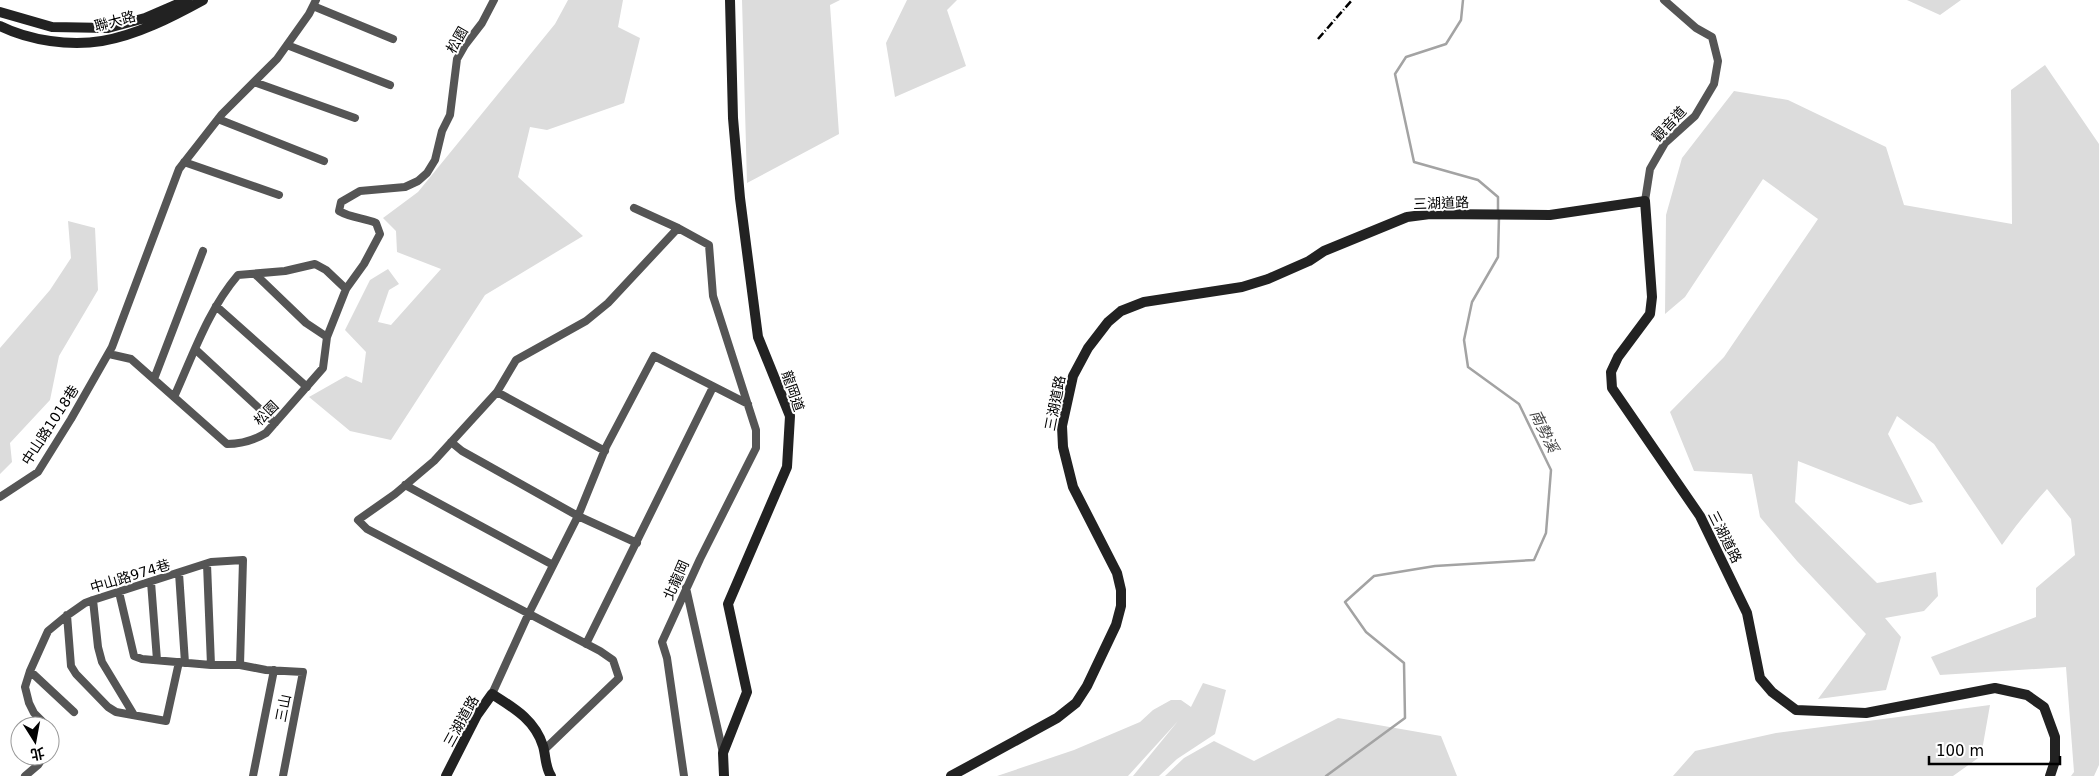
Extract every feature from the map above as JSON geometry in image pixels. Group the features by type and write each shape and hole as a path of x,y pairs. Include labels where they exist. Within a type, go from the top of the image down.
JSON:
{"street":[{"name":"聯大路","path":"0,12 52,27 108,28 145,18 187,0"},
{"name":"聯大路","path":"0,26 39,39 77,42 103,40 174,16 203,0"},
{"name":"松園","path":"108,354 131,359 227,444 242,444 257,439 275,423 323,368 327,337 346,289 364,264 380,234 376,223 364,218 348,216 339,211 341,202 360,190 405,187 418,181 427,173 435,160 442,131 450,115 457,59 482,23 494,0"},
{"name":"龍岡道","path":"724,776 724,753 747,692 728,604 787,467 790,416 758,337 740,198 733,118 730,0"},
{"name":"觀音道","path":"1645,201 1650,169 1665,143 1695,116 1714,84 1718,61 1712,37 1696,28 1664,0"},
{"path":"108,354 179,169 218,119 277,59 315,3 393,39"},
{"path":"287,45 390,85"},
{"path":"254,82 354,118"},
{"path":"218,119 324,161"},
{"path":"184,162 279,195"},
{"name":"三湖道路","path":"951,776 1057,718 1076,703 1087,686 1116,624 1121,606 1121,590 1117,573 1074,487 1063,448 1062,426 1073,376 1088,348 1108,322 1121,311 1144,302 1242,287 1273,277 1324,252 1407,217 1430,214 1550,214 1645,201 1652,297 1650,314 1618,356 1611,372 1612,388 1700,516 1748,612 1760,678 1772,692 1796,710 1866,713 1995,688 2027,694 2044,708 2055,737 2055,762 2050,776"},
{"name":"北龍岡","path":"634,208 678,228 709,245 713,296 756,430 756,448 686,588 662,642 667,658 684,776"},
{"path":"544,750 619,678 613,660 367,529 358,520 406,485 434,461 497,392 516,360 586,321 608,303 678,228"},
{"path":"154,379 203,251"},
{"path":"174,397 216,306 238,275 285,272 314,264 326,270 346,289"},
{"path":"256,275 306,324 327,337"},
{"path":"216,306 307,387"},
{"path":"195,349 275,423"},
{"name":"中山路1018巷","path":"0,497 38,472 108,354"},
{"path":"492,694 528,614 578,516 605,451 654,356 748,404"},
{"path":"586,644 713,387"},
{"path":"497,392 605,451"},
{"path":"452,442 462,450 578,516 636,543"},
{"path":"406,485 553,565"},
{"name":"中山路974巷","path":"37,716 29,703 25,688 30,671 48,631 67,615 92,600 207,564 243,560 240,665"},
{"path":"207,564 211,665"},
{"path":"67,615 71,666 76,674 108,707 116,712 166,721 182,662 179,574"},
{"path":"152,582 157,660"},
{"path":"686,588 724,753"},
{"name":"三山","path":"119,592 134,656 157,660 211,665 240,665 303,672 283,776"},
{"path":"92,600 98,647 102,662 134,715"},
{"name":"三山","path":"253,776 274,670"},
{"path":"30,671 74,712"},
{"name":"三湖道路","path":"446,776 478,715 492,694 514,709 536,728 544,750 547,770 551,776"},
{"path":"25,776 37,766"}],"shaded area":[{"path":"568,0 623,0 618,27 640,38 624,103 547,130 530,127 518,177 583,236 485,295 391,440 350,431 309,397 346,376 362,383 366,352 345,330 370,280 388,269 399,284 389,290 378,322 391,325 441,269 397,252 396,231 383,218 418,192 555,24"},
{"path":"742,0 840,0 830,5 839,134 747,183"},
{"path":"907,0 957,0 947,10 966,66 895,97 886,43"},
{"path":"1907,0 1961,0 1940,15"},
{"path":"2045,65 2099,144 2099,765 2094,776 2071,776 2074,772 2066,667 1940,675 1931,657 2036,617 2036,588 2075,555 2071,519 2047,489 2002,545 1934,444 1897,416 1888,434 1923,502 1910,505 1798,461 1795,502 1877,583 1936,572 1938,596 1924,611 1885,618 1901,637 1886,690 1818,699 1866,634 1797,561 1760,517 1752,474 1694,471 1670,412 1724,357 1818,219 1763,179 1685,297 1665,314 1666,215 1682,158 1734,91 1788,100 1886,147 1904,205 2012,224 2011,90"},
{"path":"68,221 95,228 98,290 59,356 50,400 10,443 12,462 0,474 0,348 50,290 71,258"},
{"path":"1203,683 1226,690 1215,734 1177,759 1159,776 1133,776 1178,721 1128,776 997,776 1074,750 1140,722 1153,710 1171,700 1181,700 1191,707"},
{"path":"1990,705 1981,756 1953,776 1673,776 1695,751 1776,733"},
{"path":"1338,718 1441,736 1457,776 1165,776 1184,758 1214,741 1254,761"}],"waterway":[{"name":"南勢溪","path":"1463,0 1461,20 1446,44 1406,57 1395,74 1414,162 1478,180 1498,197 1498,212"},
{"name":"南勢溪","path":"1326,776 1405,718 1404,663 1366,632 1345,602 1374,576 1435,566 1534,560 1546,533 1551,470 1519,404 1468,367 1464,340 1472,302 1498,257 1499,217"}],"railway":[{"path":"1318,39 1352,0"}]}
